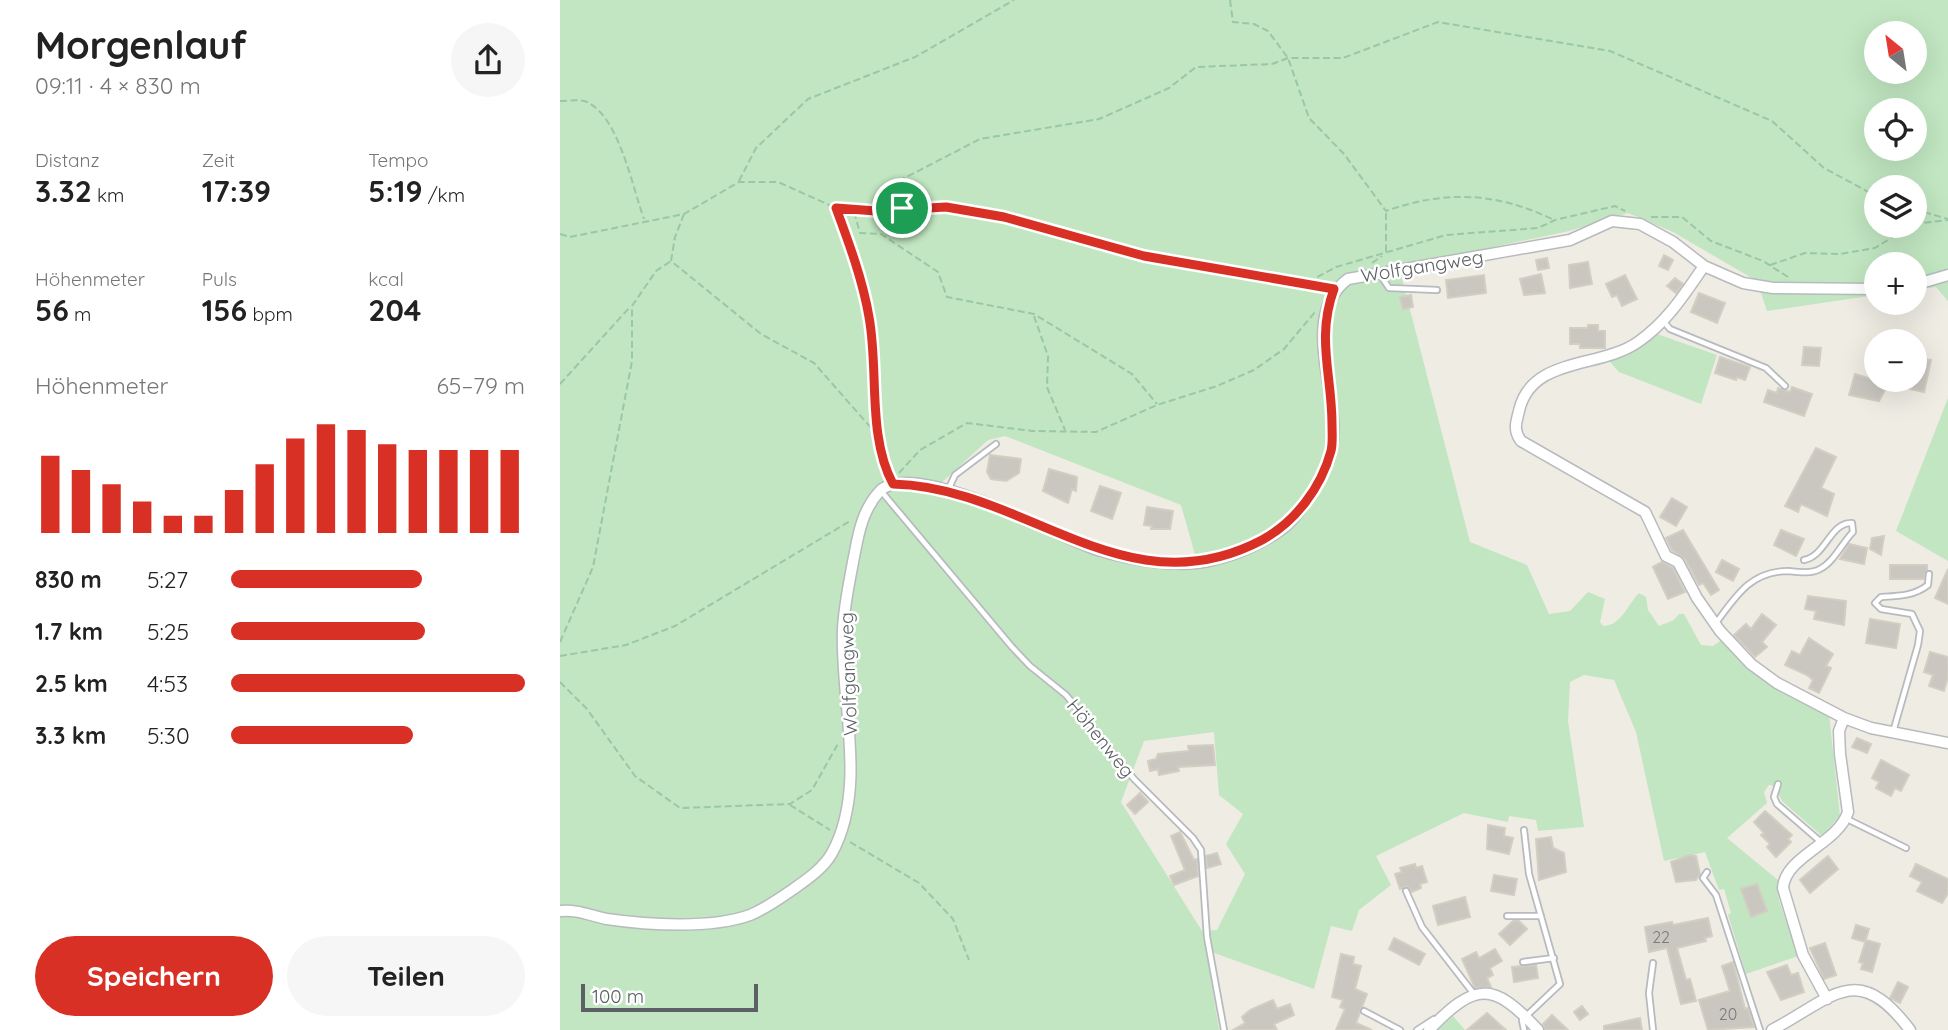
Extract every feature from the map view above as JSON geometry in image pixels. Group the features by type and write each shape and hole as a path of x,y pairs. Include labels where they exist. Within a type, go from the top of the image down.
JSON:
{"street":[{"name":"Wolfgangweg","path":"893,484 948,490 1010,511 1079,543 1120,556 1190,562 1210,561 1241,551 1283,528 1307,500 1332,449 1332,408 1324,340 1326,312 1334,289 1348,279 1570,240 1612,221 1640,224 1649,228 1704,266 1755,286 1864,289"},
{"path":"1704,266 1663,322 1622,351 1540,376 1525,394 1515,431 1521,441 1645,512 1666,556 1678,562 1715,624 1763,673 1844,718 1892,732 1948,743"},
{"path":"1927,281 1948,275"},
{"path":"880,490 893,484"},
{"name":"Wolfgangweg","path":"560,911 572,910 636,922 719,921 750,915 811,876 831,856 839,836 850,784 843,630 856,547 866,512 880,490"},
{"path":"1827,999 1803,954 1783,888 1787,874 1844,824 1846,819 1846,784 1839,731 1844,718"},
{"path":"1772,1030 1788,1026 1827,999 1853,988 1868,990 1892,1008 1910,1030"},
{"path":"1429,1030 1448,1010 1475,995 1499,995 1526,1016 1538,1030"}],"lane":[{"path":"1379,272 1388,288 1437,290"},
{"path":"1663,322 1670,329 1766,368 1785,386"},
{"path":"948,490 955,475 996,444"},
{"name":"Höhenweg","path":"880,490 1012,647 1066,695 1134,779 1193,838 1203,863 1208,937 1224,1030"},
{"path":"1715,624 1743,586 1753,579 1780,571 1817,571 1824,567 1853,532 1852,523 1839,526 1821,552 1804,560"},
{"path":"1892,732 1920,631 1912,614 1881,609 1875,603 1881,597 1922,590 1928,585 1930,574"},
{"path":"1778,784 1774,797 1777,804 1821,843"},
{"path":"1846,819 1906,848"},
{"path":"1524,830 1529,874 1560,984 1521,1022 1524,1030"},
{"path":"1707,872 1703,878 1716,895 1759,1030"},
{"path":"1406,891 1422,927 1475,995"},
{"path":"1507,916 1542,916"},
{"path":"1524,962 1554,958"},
{"path":"1653,963 1649,993 1653,1030"},
{"path":"1417,1030 1448,1010"},
{"path":"1364,1011 1400,1030"}],"path":[{"path":"739,182 756,148 808,99 915,57 1014,0"},
{"path":"1230,0 1233,22 1254,24 1268,32 1288,58 1309,118 1344,154 1386,211 1386,254 1336,267 1306,282"},
{"path":"902,208 891,185 980,139 1100,119 1169,88 1196,67 1272,64 1288,58 1343,58 1438,22 1610,51 1772,121 1824,168 1864,190"},
{"path":"560,101 585,100 604,113 623,155 644,220"},
{"path":"560,234 570,237 684,214 739,182 778,181 836,208 853,211 946,207 1004,217 1144,256 1306,282 1334,289"},
{"path":"1386,211 1421,198 1463,195 1525,206 1555,220"},
{"path":"836,208 869,317 880,438 885,469 893,484 920,450 967,423 1033,431 1096,432 1157,405 1217,386 1254,370 1284,349 1319,307"},
{"path":"853,211 860,233 881,234 938,272 947,297 1034,314 1132,374 1157,405"},
{"path":"1927,213 1948,219"},
{"path":"560,384 632,306 656,271 671,261 674,237 684,214"},
{"path":"1927,221 1948,219"},
{"path":"1770,265 1805,253 1840,254 1875,248 1891,238"},
{"path":"671,261 761,334 814,363 880,438"},
{"path":"560,642 593,567 632,361 632,306"},
{"path":"1034,314 1048,356 1047,387 1066,431"},
{"path":"560,656 626,645 675,626 866,512"},
{"path":"560,682 587,709 635,776 680,808 790,804 812,790 842,737 848,720"},
{"path":"790,804 919,883 953,919 969,960"}],"green space":[{"path":"560,0 1948,0 1948,301 1936,287 1927,288 1927,252 1864,252 1864,297 1767,311 1757,281 1673,232 1628,213 1569,231 1399,267 1470,542 1527,565 1549,614 1570,611 1588,592 1605,599 1600,622 1603,626 1609,625 1619,618 1639,593 1646,597 1648,610 1659,626 1674,620 1679,614 1684,614 1701,645 1713,646 1726,637 1751,664 1829,714 1840,816 1822,836 1782,801 1775,786 1769,785 1764,792 1767,803 1727,838 1778,880 1779,900 1798,956 1746,974 1728,915 1731,913 1724,889 1719,890 1705,852 1664,861 1636,732 1614,680 1584,675 1570,682 1568,721 1584,827 1538,831 1536,820 1509,816 1508,822 1464,813 1376,856 1391,885 1359,910 1352,931 1331,926 1314,989 1206,950 1219,1030 560,1030","holes":["1005,436 1181,505 1198,565 1069,543 976,501 894,486 901,478 940,484 988,440","1214,732 1219,795 1243,814 1226,844 1245,874 1217,930 1202,931 1121,802 1144,741"]},
{"path":"1657,334 1717,355 1701,404 1619,372 1609,361"},
{"path":"1948,398 1948,561 1896,531"},
{"path":"1453,1016 1465,1030 1437,1030"}],"building":[{"path":"1664,255 1673,260 1668,270 1659,266"},
{"path":"1547,258 1549,268 1538,270 1536,260"},
{"path":"1588,262 1592,284 1570,288 1569,265"},
{"path":"1541,274 1545,293 1524,295 1520,279"},
{"path":"1484,275 1486,293 1448,298 1446,280"},
{"path":"1625,275 1637,299 1622,306 1617,295 1612,297 1606,284"},
{"path":"1675,278 1683,284 1676,293 1667,286"},
{"path":"1699,293 1725,303 1717,323 1691,312"},
{"path":"1411,295 1413,307 1403,309 1400,297"},
{"path":"1588,325 1598,325 1598,331 1605,331 1605,348 1580,348 1580,344 1570,344 1570,328 1588,328"},
{"path":"1804,347 1821,348 1819,366 1802,365"},
{"path":"1720,357 1750,367 1745,380 1715,373"},
{"path":"1927,359 1931,360 1927,378"},
{"path":"1855,374 1864,377 1864,392 1884,392 1879,401 1849,395"},
{"path":"1792,387 1812,394 1804,416 1764,402 1768,390 1777,393 1778,388 1790,392"},
{"path":"1816,448 1836,457 1821,488 1834,494 1827,516 1801,504 1798,512 1785,506"},
{"path":"990,455 1021,459 1019,473 1006,481 991,479 987,472"},
{"path":"1049,469 1077,477 1076,491 1072,489 1068,503 1043,491"},
{"path":"1100,486 1121,493 1112,519 1091,511"},
{"path":"1672,498 1687,507 1676,526 1660,517"},
{"path":"1147,507 1173,511 1170,529 1151,529 1152,526 1144,525"},
{"path":"1683,530 1719,590 1711,595 1703,583 1699,585 1685,559 1672,550 1666,538"},
{"path":"1781,530 1804,539 1796,556 1774,545"},
{"path":"1884,536 1881,555 1870,549 1872,538"},
{"path":"1849,544 1867,548 1864,564 1840,559"},
{"path":"1722,560 1739,569 1733,581 1716,572"},
{"path":"1662,562 1673,568 1685,592 1668,599 1653,567"},
{"path":"1890,565 1927,565 1927,570 1924,579 1890,579"},
{"path":"1948,569 1948,604 1935,598"},
{"path":"1808,596 1846,601 1844,625 1814,619 1816,611 1805,609"},
{"path":"1762,614 1776,625 1762,642 1767,647 1755,657 1734,635 1746,624 1751,629"},
{"path":"1870,619 1900,624 1896,648 1866,643"},
{"path":"1809,638 1833,654 1826,666 1831,668 1819,693 1809,688 1813,680 1807,675 1785,665 1792,651 1800,655"},
{"path":"1930,652 1948,657 1948,677 1944,691 1929,686 1933,675 1924,672"},
{"path":"1857,738 1871,744 1867,753 1852,747"},
{"path":"1213,745 1215,765 1178,767 1179,771 1159,775 1158,769 1150,771 1148,761 1156,759 1158,754 1189,751 1188,746"},
{"path":"1881,760 1909,775 1901,791 1895,788 1891,796 1876,788 1879,782 1872,778"},
{"path":"1140,793 1148,802 1135,814 1127,805"},
{"path":"1765,811 1792,835 1788,839 1791,842 1776,857 1767,847 1770,844 1761,835 1764,833 1754,822"},
{"path":"1488,825 1505,828 1504,836 1513,838 1509,854 1487,849"},
{"path":"1180,832 1194,860 1197,859 1198,876 1174,885 1170,876 1185,870 1171,836"},
{"path":"1551,837 1553,848 1564,853 1566,872 1539,880 1536,839"},
{"path":"1217,853 1221,864 1207,868 1206,856"},
{"path":"1690,855 1696,856 1700,874 1696,880 1676,882 1671,862"},
{"path":"1828,856 1838,869 1810,893 1800,880"},
{"path":"1415,864 1416,868 1422,866 1427,882 1420,884 1421,888 1412,892 1407,886 1400,889 1395,874 1402,872 1400,868"},
{"path":"1916,864 1948,879 1948,893 1942,903 1917,891 1922,882 1910,876"},
{"path":"1494,875 1517,879 1514,895 1491,891"},
{"path":"1757,884 1767,911 1751,917 1741,889"},
{"path":"1465,897 1470,917 1438,925 1433,906"},
{"path":"1708,918 1712,936 1705,938 1706,941 1677,948 1686,980 1690,979 1696,1001 1681,1004 1667,948 1649,952 1645,927"},
{"path":"1513,921 1519,921 1527,929 1510,945 1499,934"},
{"path":"1856,925 1869,929 1865,942 1852,938"},
{"path":"1394,938 1425,954 1419,965 1389,949"},
{"path":"1866,940 1880,944 1872,972 1861,969 1863,963 1859,962"},
{"path":"1825,943 1836,975 1824,979 1810,948"},
{"path":"1495,949 1502,961 1490,968 1493,975 1487,978 1491,987 1475,988 1462,959 1476,952 1479,958"},
{"path":"1341,954 1354,957 1353,964 1361,966 1355,989 1367,994 1356,1023 1372,1030 1336,1030 1345,1009 1340,1007 1343,1000 1332,997"},
{"path":"1733,962 1745,1009 1748,1008 1754,1027 1708,1030 1699,1000 1730,991 1722,966"},
{"path":"1536,965 1538,978 1514,982 1512,967"},
{"path":"1787,965 1791,975 1798,973 1804,992 1781,1000 1767,972"},
{"path":"1898,982 1908,987 1900,1003 1890,998"},
{"path":"1273,1000 1277,1009 1290,1004 1294,1015 1274,1024 1277,1030 1233,1030 1245,1023 1242,1017 1250,1010"},
{"path":"1582,1006 1588,1014 1580,1020 1574,1012"},
{"path":"1487,1013 1506,1030 1467,1030"},
{"path":"1552,1015 1568,1030 1545,1030 1543,1024"},
{"path":"1640,1018 1642,1030 1604,1030 1604,1026"}],"route":[{"path":"946,207 1004,217 1085,242 1144,256 1277,276 1334,289 1326,312 1324,340 1332,408 1332,449 1307,500 1283,528 1241,551 1210,561 1190,562 1142,560 1120,556 1079,543 1010,511 972,497 948,490 893,484 885,469 880,438 869,317 836,208 876,211 902,208 946,207"}]}
